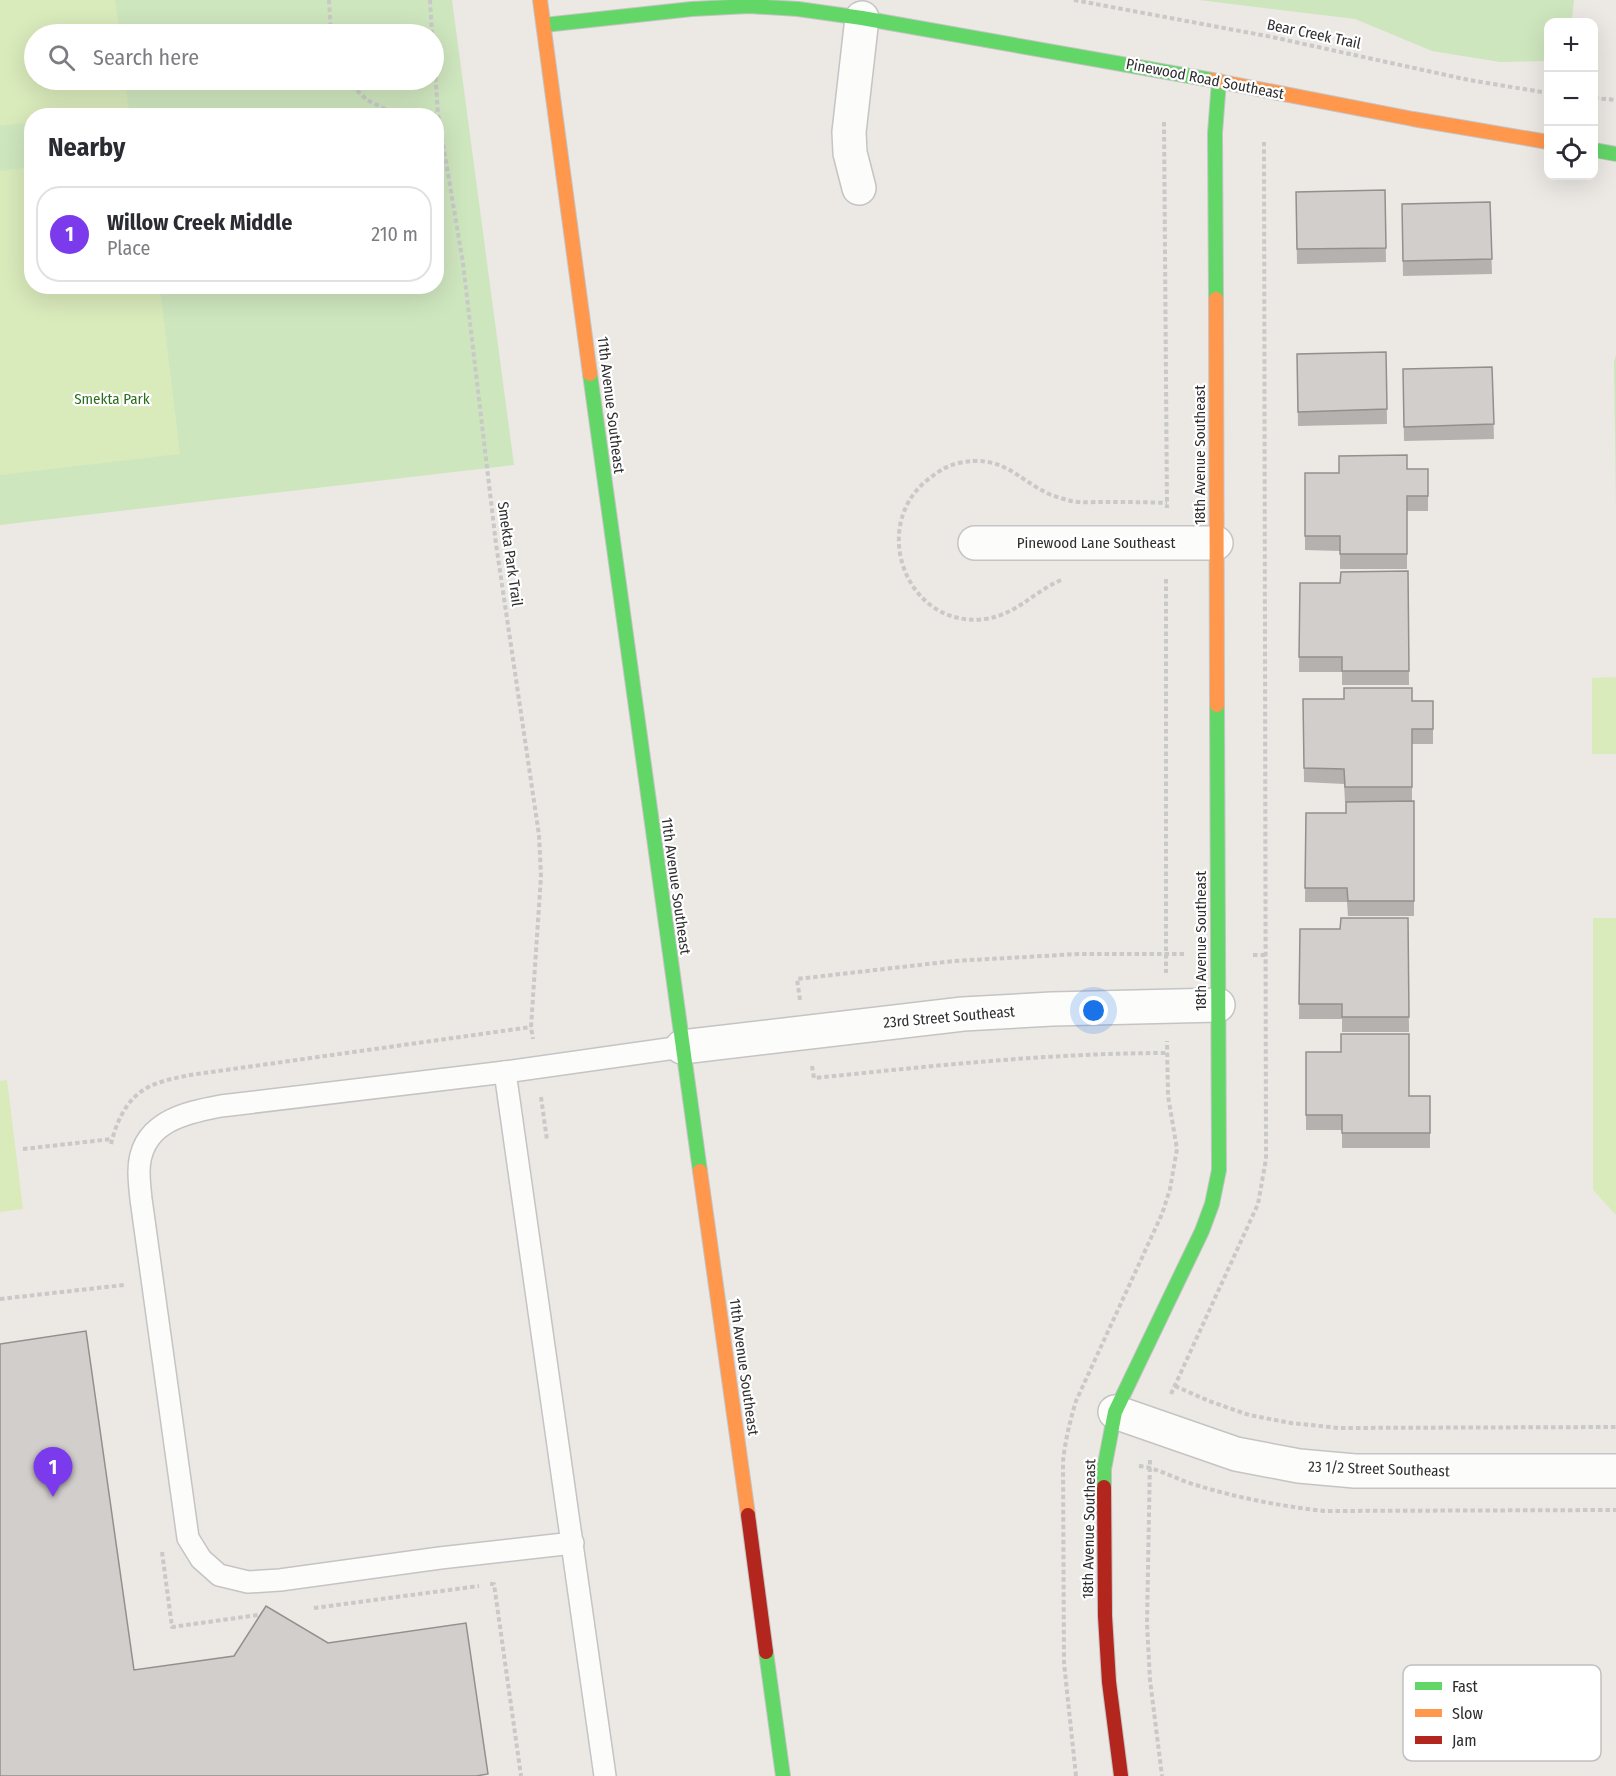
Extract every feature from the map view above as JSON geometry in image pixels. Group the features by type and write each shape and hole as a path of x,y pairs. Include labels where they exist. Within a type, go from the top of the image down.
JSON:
{"street":[{"name":"11th Avenue Southeast","path":"540,0 631,685 783,1776"},
{"name":"Pinewood Road Southeast","path":"544,26 658,12 749,6 798,9 862,18 1219,81 1413,120 1544,141"},
{"path":"859,188 850,153 849,132 862,18"},
{"name":"18th Avenue Southeast","path":"1120,1776 1104,1616 1104,1469 1115,1412 1202,1231 1212,1204 1218,1170 1215,133 1219,81"},
{"path":"1598,151 1616,154"},
{"name":"Pinewood Lane Southeast","path":"975,543 1216,543"},
{"name":"23rd Street Southeast","path":"682,1047 805,1031 974,1014 1052,1009 1218,1005"},
{"name":"23 1/2 Street Southeast","path":"1115,1412 1236,1454 1299,1466 1355,1471 1616,1471"}],"lane":[{"path":"573,1543 280,1580 248,1581 219,1575 201,1559 188,1538 139,1170 143,1148 155,1131 169,1120 190,1112 221,1106 505,1072 682,1047"},
{"path":"505,1072 605,1776"}],"path":[{"path":"328,0 330,24"},
{"path":"430,0 431,24"},
{"name":"Bear Creek Trail","path":"1074,0 1272,37 1469,80 1544,92"},
{"path":"357,90 368,100 384,108"},
{"name":"Smekta Park Trail","path":"436,90 438,108"},
{"path":"1598,98 1616,100"},
{"path":"1164,122 1167,503"},
{"path":"1264,142 1267,955"},
{"name":"Smekta Park Trail","path":"23,1149 112,1138 120,1116 131,1101 145,1089 190,1075 531,1027 541,876 539,835 496,544 463,263 444,150"},
{"path":"1076,1776 1065,1664 1063,1462 1065,1446 1076,1401 1162,1214 1170,1189 1177,1149 1168,1096 1167,1053 1059,1055 814,1078 797,980 954,961 1078,954 1166,954 1166,578"},
{"path":"0,1299 125,1285"},
{"path":"1175,1386 1209,1401 1249,1414 1291,1423 1339,1428 1616,1427"},
{"path":"1148,1467 1148,1635 1154,1723 1162,1776"},
{"path":"310,1608 494,1584 521,1776"},
{"path":"172,1627 275,1613"}],"green space":[{"name":"Smekta Park","path":"0,0 452,0 514,465 0,525"},
{"path":"0,0 115,0 119,24 24,24 24,90 126,90 129,108 24,108 24,123 0,126"},
{"path":"1199,0 1574,0 1572,18 1544,18 1544,61 1500,62 1432,51 1355,19"},
{"path":"24,168 24,294 161,294 180,454 0,475 0,171"},
{"path":"1616,355 1616,509 1614,362"},
{"path":"1616,677 1616,754 1592,754 1592,678"},
{"path":"1593,918 1616,918 1616,1215 1593,1190"},
{"path":"7,1080 23,1209 0,1212 0,1081"}],"building":[{"path":"1385,190 1386,248 1297,249 1296,192"},
{"path":"1490,202 1492,259 1403,261 1402,204"},
{"path":"1386,352 1387,409 1298,412 1297,354"},
{"path":"1492,367 1494,424 1404,427 1403,369"},
{"path":"1407,455 1407,469 1428,469 1428,496 1407,496 1407,554 1340,554 1340,536 1305,536 1305,473 1339,473 1339,456"},
{"path":"1408,571 1409,671 1342,671 1342,657 1299,657 1300,583 1340,583 1341,572"},
{"path":"1344,688 1412,688 1412,701 1433,701 1433,729 1412,729 1412,787 1345,787 1344,769 1304,768 1303,699 1344,699"},
{"path":"1414,801 1414,901 1348,901 1347,888 1305,888 1306,813 1346,813 1346,802"},
{"path":"1341,918 1408,918 1409,1017 1342,1017 1342,1004 1299,1004 1300,929 1340,929"},
{"path":"1341,1034 1409,1034 1409,1096 1430,1096 1430,1133 1342,1133 1342,1115 1306,1115 1306,1052 1341,1052"},
{"path":"86,1331 134,1670 234,1656 266,1606 328,1643 466,1623 488,1774 476,1776 0,1776 0,1344"}],"traffic: fast":[{"path":"544,25 692,9 749,6 798,9 862,18 1212,80"},
{"path":"1216,299 1215,133 1219,81"},
{"path":"1598,151 1616,154"},
{"path":"590,374 700,1171"},
{"path":"1104,1487 1104,1469 1115,1412 1202,1231 1212,1204 1219,1170 1217,705"},
{"path":"766,1652 783,1776"}],"traffic: slow":[{"path":"540,0 590,374"},
{"path":"1212,80 1413,119 1544,141"},
{"path":"1216,299 1217,705"},
{"path":"700,1171 748,1515"}],"traffic: jam":[{"path":"1104,1487 1105,1616 1109,1682 1121,1776"},
{"path":"748,1515 766,1652"}],"place":[{"name":"Willow Creek Middle","path":"53,1497"}]}
